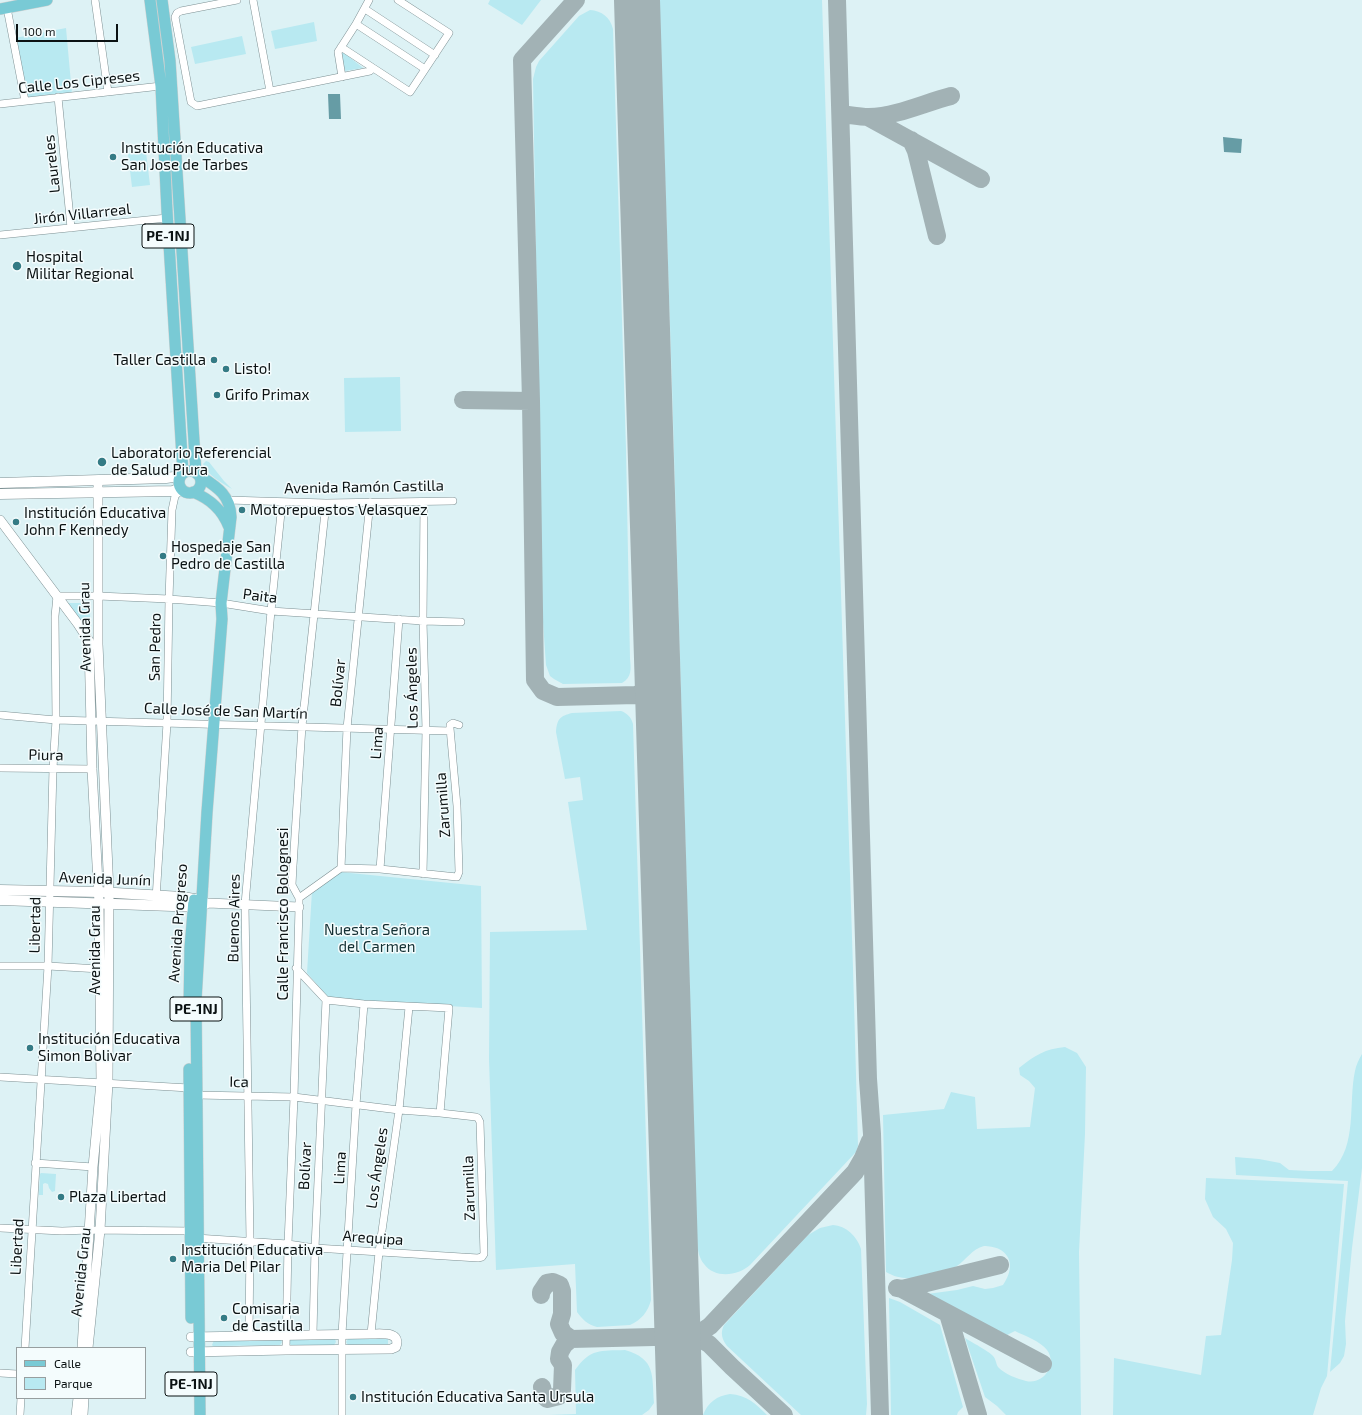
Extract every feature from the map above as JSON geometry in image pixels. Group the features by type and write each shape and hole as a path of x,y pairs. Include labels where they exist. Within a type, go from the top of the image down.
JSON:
{"main road":[{"path":"3,8 47,0"},
{"name":"PE-1NJ","path":"150,0 160,86 178,387 182,475 179,482 182,489 187,492 193,492 198,488 201,482 197,473 193,433 170,61 162,0"},
{"path":"178,387 190,386"},
{"path":"180,434 193,433"},
{"path":"0,483 166,478 182,475 188,471 197,473 222,492 228,500"},
{"path":"0,494 173,491 182,489"},
{"name":"Avenida Progreso","path":"193,492 204,496 223,513 230,531"},
{"name":"Avenida Progreso","path":"192,1415 195,1337 193,1091 189,994 199,903 211,725 215,616 221,603 230,531 231,508 228,500"},
{"name":"Avenida Junín","path":"0,890 49,896 199,903"},
{"name":"Avenida Junín","path":"0,900 49,896"},
{"name":"Avenida Progreso","path":"195,1352 200,1415"}],"street":[{"path":"95,0 108,92"},
{"path":"237,0 181,11 177,13 175,17 191,102 197,106 342,77 373,68"},
{"path":"253,0 270,91"},
{"path":"342,77 338,52 369,0"},
{"path":"341,47 410,92 449,33 398,0"},
{"path":"3,8 25,101"},
{"path":"365,9 435,55"},
{"path":"356,24 425,69"},
{"path":"158,62 183,59"},
{"name":"Calle Los Cipreses","path":"0,104 160,86"},
{"name":"Laureles","path":"58,97 71,228"},
{"name":"Jirón Villarreal","path":"0,235 167,218"},
{"name":"Avenida Grau","path":"88,1347 100,1230 105,1082 104,898 98,644 98,480"},
{"name":"San Pedro","path":"156,900 167,723 169,599 173,502 175,496 182,489"},
{"name":"Avenida Ramón Castilla","path":"228,500 282,503 424,502 453,500"},
{"name":"Bolívar","path":"341,868 347,728 370,502"},
{"name":"Los Ángeles","path":"423,874 426,730 423,621 424,502"},
{"name":"Buenos Aires","path":"249,1336 250,1241 245,904 282,503"},
{"name":"Calle Francisco Bolognesi","path":"286,1350 299,903 292,879 302,726 326,503"},
{"path":"0,520 56,596"},
{"name":"Avenida Grau","path":"56,596 89,641 92,769 104,898 100,969 105,1082 93,1167 82,1347"},
{"name":"Paita","path":"56,596 169,599 221,603 271,611 399,620 461,622"},
{"name":"Libertad","path":"25,1347 48,966 52,768 56,720 56,596"},
{"name":"Lima","path":"380,869 399,620"},
{"name":"Calle José de San Martín","path":"0,715 56,720 450,731"},
{"path":"450,731 451,724 459,724"},
{"name":"Zarumilla","path":"423,874 457,877 459,872 456,806 450,731"},
{"name":"Piura","path":"0,768 92,769"},
{"path":"299,903 341,868 380,869 423,874"},
{"name":"Avenida Junín","path":"199,903 299,903"},
{"path":"0,966 48,966 100,969"},
{"path":"296,968 326,1000 364,1004 450,1009 440,1112"},
{"name":"Bolívar","path":"313,1334 315,1248 326,1000"},
{"name":"Lima","path":"342,1415 342,1334 356,1105 364,1004"},
{"name":"Los Ángeles","path":"371,1334 379,1252 399,1110 409,1007"},
{"name":"Ica","path":"0,1077 105,1082 247,1095 294,1096 321,1101 399,1110 440,1112 478,1118"},
{"name":"Zarumilla","path":"478,1118 480,1122 484,1254 482,1257"},
{"path":"36,1163 93,1167"},
{"name":"Arequipa","path":"0,1228 194,1234 315,1248 478,1258 482,1257"},
{"path":"195,1337 371,1334 393,1335 397,1342 396,1347 391,1349 195,1352"},
{"path":"0,1373 16,1374"},
{"path":"20,1415 21,1399"},
{"path":"76,1415 78,1399"},
{"path":"83,1415 84,1399"}],"green space":[{"path":"490,0 541,0 522,25 488,4"},
{"path":"659,0 822,0 858,1146 856,1152 750,1265 739,1272 727,1274 714,1272 702,1262 698,1252 697,1243 672,385"},
{"path":"590,10 605,15 610,21 613,29 631,669 628,678 622,683 563,684 550,676 546,665 542,608 533,79 539,61 579,16"},
{"path":"314,22 317,41 275,49 271,31"},
{"path":"66,28 72,94 27,99 15,38"},
{"path":"242,36 246,54 195,64 191,47"},
{"path":"343,52 363,68 345,71 341,54"},
{"path":"146,152 150,185 132,187 128,154"},
{"path":"400,377 401,431 345,432 344,378"},
{"path":"206,461 209,462 232,489 208,472 203,464"},
{"path":"66,603 89,603 91,631 87,632"},
{"path":"621,711 631,719 633,724 651,1300 644,1315 638,1321 630,1325 597,1327 591,1325 577,1312 575,1264 496,1270 489,1059 490,932 587,930 568,802 583,800 580,777 565,779 556,728 558,721 562,717 572,713"},
{"name":"Nuestra Señora del Carmen","path":"340,872 481,886 482,1008 330,999 307,973 312,891"},
{"path":"1065,1047 1077,1053 1086,1067 1085,1134 1079,1252 1081,1415 1006,1415 985,1397 965,1338 991,1354 998,1367 1004,1372 1015,1378 1026,1381 1038,1380 1047,1373 1051,1362 1050,1356 1044,1347 1032,1339 1015,1331 1007,1335 927,1294 973,1286 985,1289 1003,1285 1010,1270 1010,1265 1007,1256 999,1249 984,1246 980,1247 960,1264 951,1269 919,1277 906,1278 886,1272 883,1115 944,1109 951,1092 975,1097 977,1129 1030,1127 1035,1088 1029,1081 1020,1075 1019,1068 1040,1053"},
{"path":"1362,1054 1362,1168 1345,1321 1346,1344 1344,1356 1340,1363 1330,1372 1348,1181 1236,1175 1235,1157 1280,1163 1289,1170 1332,1171 1340,1161 1346,1149 1351,1123 1355,1071"},
{"path":"41,1173 56,1174 55,1191 52,1192 48,1184 45,1183 43,1184 43,1195 39,1195"},
{"path":"1206,1178 1344,1184 1327,1376 1321,1388 1313,1415 1113,1415 1114,1358 1201,1375 1206,1336 1221,1335 1232,1260 1233,1243 1226,1229 1213,1217 1205,1199"},
{"path":"833,1225 842,1227 850,1232 857,1240 861,1249 867,1404 866,1415 801,1415 727,1346 722,1336 724,1325 808,1235 820,1228"},
{"path":"889,1298 900,1302 940,1325 963,1407 957,1415 891,1415"},
{"path":"280,1339 282,1342 280,1345 212,1345 214,1340"},
{"path":"291,1339 335,1339 336,1342 334,1345 291,1345 289,1343"},
{"path":"348,1339 388,1339 388,1346 348,1345 346,1342"},
{"path":"625,1350 642,1358 650,1369 653,1384 654,1403 649,1410 642,1415 549,1415 576,1414 575,1370 586,1358 597,1352"},
{"path":"730,1394 746,1398 767,1415 703,1415 710,1403 721,1396"}],"shaded area":[{"path":"328,94 340,94 341,119 329,119"},
{"path":"1223,137 1242,139 1241,153 1224,152"}],"taxiway":[{"path":"576,0 522,60 531,401 535,680 543,691 557,697 636,695 647,691 658,681"},
{"path":"837,0 868,1079 872,1134 880,1415"},
{"path":"841,114 866,117 879,116 900,112 951,96"},
{"path":"868,117 981,179"},
{"path":"911,140 916,151 937,236"},
{"path":"463,400 531,401"},
{"path":"636,695 647,700 659,715"},
{"path":"695,1336 710,1326 855,1172 870,1141"},
{"path":"897,1288 902,1289 1000,1265"},
{"path":"541,1295 541,1292 547,1283 553,1282 560,1285 562,1291 562,1314 559,1324 563,1333 571,1339"},
{"path":"902,1289 1043,1364"},
{"path":"948,1314 978,1415"},
{"path":"542,1387 544,1396 547,1399 559,1396 562,1390 563,1365 559,1359 560,1352 564,1345 571,1339 695,1336 709,1344 784,1415"}],"runway":[{"path":"637,0 680,1415"}],"place":[{"name":"Institución Educativa San Jose de Tarbes","path":"113,157"},
{"name":"Hospital Militar Regional","path":"17,266"},
{"name":"Taller Castilla","path":"214,360"},
{"name":"Listo!","path":"226,369"},
{"name":"Grifo Primax","path":"217,395"},
{"name":"Laboratorio Referencial de Salud Piura","path":"102,462"},
{"name":"Motorepuestos Velasquez","path":"242,510"},
{"name":"Institución Educativa John F Kennedy","path":"16,522"},
{"name":"Hospedaje San Pedro de Castilla","path":"163,556"},
{"name":"Institución Educativa Simon Bolivar","path":"30,1048"},
{"name":"Plaza Libertad","path":"61,1197"},
{"name":"Institución Educativa Maria Del Pilar","path":"173,1259"},
{"name":"Comisaria de Castilla","path":"224,1318"},
{"name":"Institución Educativa Santa Ursula","path":"353,1397"}]}
